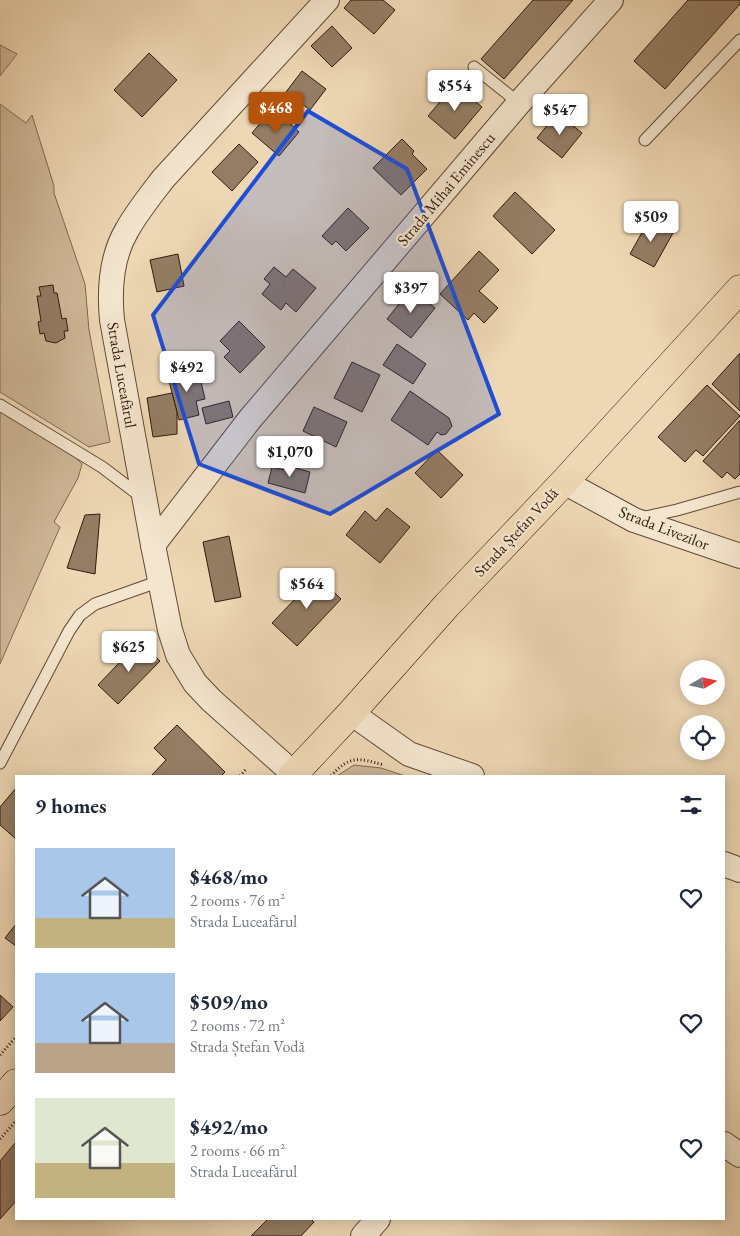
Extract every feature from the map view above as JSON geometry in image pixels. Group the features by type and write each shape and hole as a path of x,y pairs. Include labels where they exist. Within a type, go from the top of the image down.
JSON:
{"highway":[{"name":"Strada Ștefan Vodă","path":"293,775 447,605 564,482 740,289"},
{"path":"0,1101 15,1084"}],"street":[{"name":"Strada Luceafărul","path":"293,775 194,683 178,655 170,630 144,500 112,320 110,299 111,280 116,257 125,232 138,211 163,180 327,0"},
{"name":"Strada Mihai Eminescu","path":"153,545 250,419 519,103 611,0"},
{"name":"Strada Livezilor","path":"564,482 634,520 740,556"},
{"path":"351,713 409,754 469,775"},
{"path":"725,864 740,870"},
{"path":"725,1145 740,1155"},
{"path":"363,1236 377,1220"}],"lane":[{"path":"645,140 740,40"},
{"path":"474,67 519,103"},
{"path":"0,405 102,467 144,500"},
{"path":"634,520 740,492"},
{"path":"0,763 69,631 80,615 95,604 160,581"}],"path":[{"path":"332,775 352,759 364,759 386,765"},
{"path":"241,775 247,768"},
{"path":"0,1055 15,1038"},
{"path":"0,1139 15,1122"}],"highlighted area":[{"path":"308,111 407,169 499,414 330,514 199,464 153,315"}],"shaded area":[{"path":"0,45 17,54 0,76"},
{"path":"0,104 26,123 32,115 54,186 54,193 85,284 89,330 110,442 89,447 0,392"},
{"path":"0,411 75,457 82,464 78,478 54,522 60,527 0,664"},
{"path":"354,765 381,768 402,775 339,775"}],"building":[{"path":"351,0 383,0 395,10 374,34 344,8"},
{"path":"533,0 573,0 504,79 481,59"},
{"path":"688,0 740,0 740,4 665,89 634,61"},
{"path":"332,26 352,48 332,67 311,46"},
{"path":"149,53 177,80 142,117 114,90"},
{"path":"302,71 326,89 310,110 286,92"},
{"path":"455,84 482,107 455,139 428,116"},
{"path":"557,113 582,133 562,158 537,138"},
{"path":"268,114 281,124 285,119 299,132 279,156 252,133"},
{"path":"402,139 414,151 412,154 427,169 401,195 373,168"},
{"path":"239,144 258,162 232,191 212,172"},
{"path":"515,192 555,230 532,254 493,216"},
{"path":"348,208 369,228 346,251 336,241 332,245 322,236"},
{"path":"649,220 673,233 654,267 630,254"},
{"path":"479,251 499,270 479,291 498,308 484,323 474,313 468,320 440,294"},
{"path":"178,254 184,286 157,292 150,260"},
{"path":"274,267 286,277 293,269 316,288 296,312 286,303 281,310 262,294 270,284 264,279"},
{"path":"53,285 54,293 57,293 62,319 66,318 68,331 64,331 65,338 56,343 46,341 44,333 40,334 38,322 41,321 37,296 41,296 39,287"},
{"path":"411,289 435,308 411,338 387,319"},
{"path":"239,321 265,347 240,373 224,357 230,351 220,341"},
{"path":"397,344 426,364 413,384 383,365"},
{"path":"740,353 740,411 712,384"},
{"path":"352,362 380,375 362,412 334,398"},
{"path":"198,369 205,399 196,401 199,415 179,420 168,377"},
{"path":"707,385 740,416 703,456 696,450 685,462 658,437"},
{"path":"410,391 449,418 452,426 446,434 441,435 437,432 428,445 391,420"},
{"path":"172,393 177,412 177,434 153,437 147,398"},
{"path":"229,401 233,417 206,424 202,408"},
{"path":"314,407 347,422 336,447 303,431"},
{"path":"740,420 740,474 735,479 727,472 722,478 703,461"},
{"path":"437,450 463,475 441,498 415,473"},
{"path":"285,465 310,472 305,493 268,483 272,467 284,470"},
{"path":"387,508 410,527 380,563 346,535 365,511 376,521"},
{"path":"100,514 95,574 67,568 85,515"},
{"path":"229,536 241,597 215,602 203,542"},
{"path":"314,573 341,599 297,646 272,623 298,596 295,593"},
{"path":"140,641 160,661 118,704 98,685"},
{"path":"177,725 225,772 222,775 152,775 166,760 154,748"},
{"path":"15,789 15,838 0,825 0,807"},
{"path":"15,925 15,945 5,938"},
{"path":"0,995 13,1007 0,1021"},
{"path":"15,1143 15,1202 0,1219 0,1161"},
{"path":"267,1220 312,1220 314,1222 301,1236 251,1236"}]}
